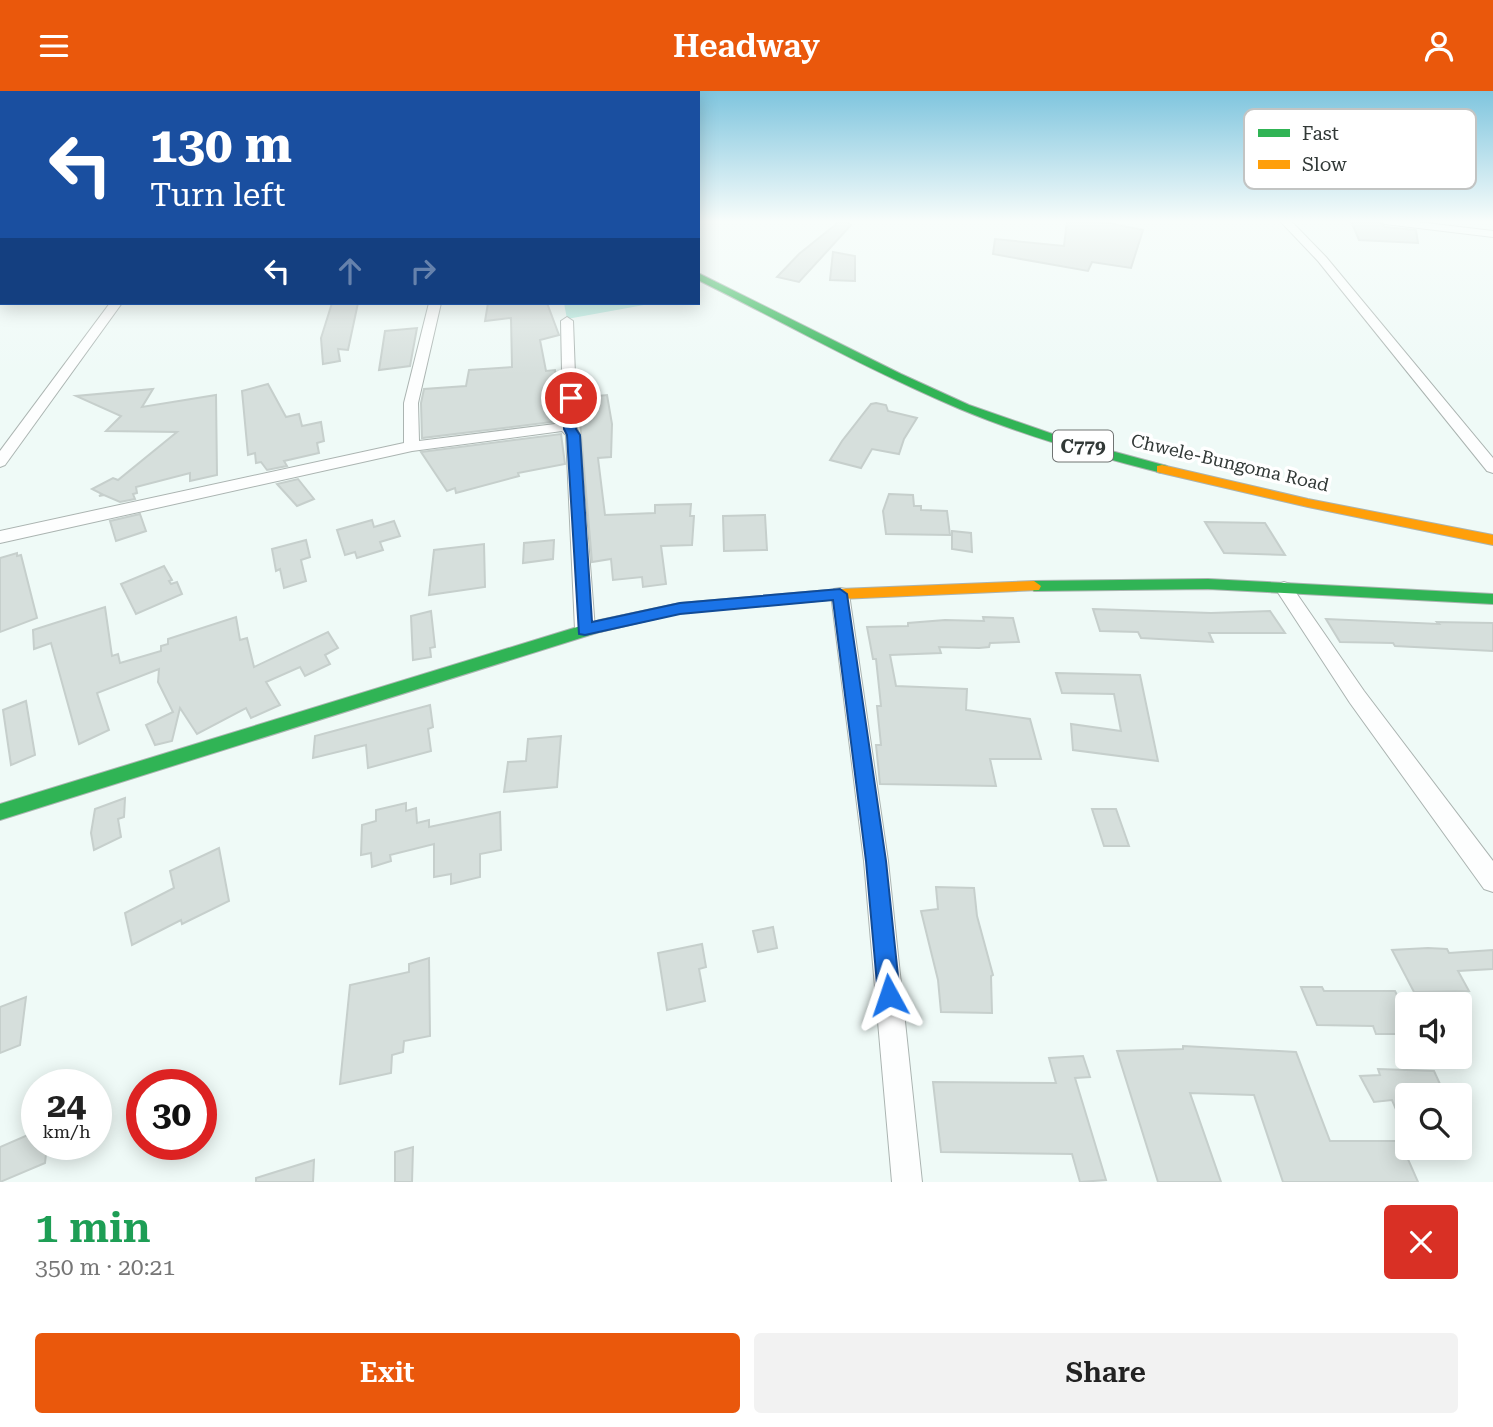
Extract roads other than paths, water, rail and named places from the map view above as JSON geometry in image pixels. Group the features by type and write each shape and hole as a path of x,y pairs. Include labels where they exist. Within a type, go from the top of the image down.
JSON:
{"street":[{"path":"1333,272 1493,468"},
{"name":"Chwele-Bungoma Road","path":"700,277 941,395 1005,422 1118,456 1258,492 1493,540"},
{"path":"0,462 115,305"},
{"path":"412,446 411,403 435,305"},
{"path":"567,321 570,429 573,435 585,629"},
{"path":"0,537 412,446 556,427 570,429"},
{"path":"0,812 585,629 680,608 840,594 985,586 1208,584 1493,599"},
{"path":"1284,588 1357,697 1493,881"},
{"path":"840,594 876,861 907,1182"}]}
